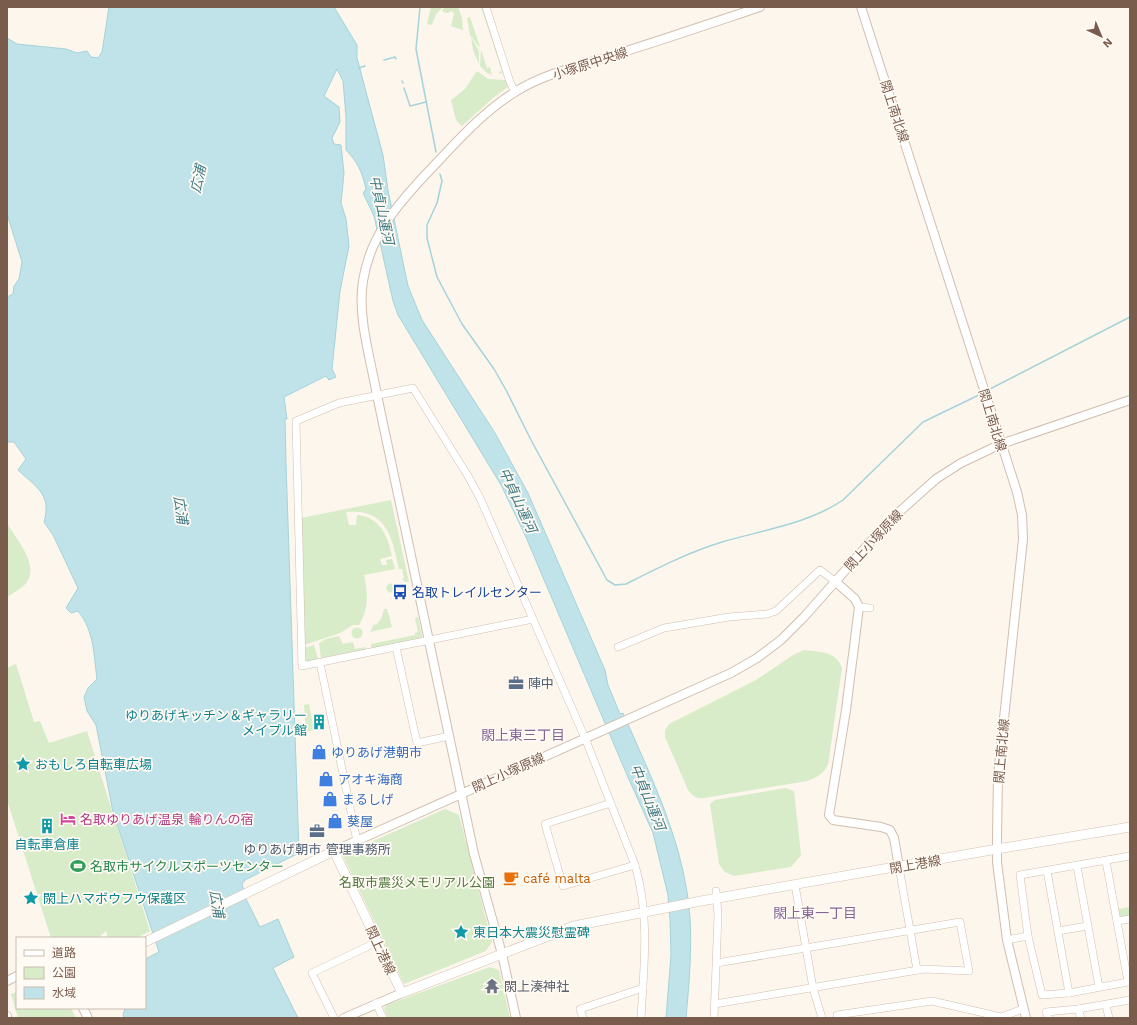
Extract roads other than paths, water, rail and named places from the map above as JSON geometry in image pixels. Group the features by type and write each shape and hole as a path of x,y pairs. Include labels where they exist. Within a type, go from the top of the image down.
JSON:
{"main road":[{"name":"閖上港線","path":"644,912 701,901 716,895 795,885 1130,827"},
{"name":"閖上港線","path":"334,851 402,993"},
{"path":"148,940 334,851"},
{"path":"402,993 574,926 644,912"}],"street":[{"path":"486,7 510,82 515,92"},
{"name":"小塚原中央線","path":"377,395 365,332 362,283 372,245 378,234 399,203 434,166 489,112 515,92 553,74 760,7"},
{"name":"閖上南北線","path":"861,7 982,382 1022,516 1023,539 998,775 997,849 1007,940 1026,1018"},
{"path":"533,619 302,666 296,421 339,403 413,388 477,492 533,619 585,738 635,865 641,884 646,934 641,1018"},
{"path":"377,395 474,854 502,954 516,1018"},
{"name":"閖上小塚原線","path":"334,851 731,673 757,658 781,640 804,618 888,522 936,479 961,463 1001,444 1130,400"},
{"path":"618,647 664,628 729,617 767,614 776,611 820,570 855,599 859,607 846,710 829,815 834,820 885,828 890,830 893,835 917,970"},
{"path":"859,607 870,608"},
{"path":"396,647 417,743 449,736"},
{"path":"320,662 357,841"},
{"path":"611,803 545,824 563,886 635,865"},
{"path":"1106,861 1128,982 1069,993 1042,995 1028,936 1020,875 1130,856"},
{"path":"1077,866 1098,987"},
{"path":"1047,871 1069,993"},
{"path":"795,885 813,988 822,1018"},
{"path":"714,1018 717,963 716,895"},
{"path":"1117,921 1130,919"},
{"path":"715,1004 917,970 969,971 960,922 717,963"},
{"path":"1058,931 1087,926"},
{"path":"1007,940 1028,936"},
{"path":"334,1018 312,974 377,942"},
{"path":"7,981 16,976"},
{"path":"583,1018 580,1009 642,988"},
{"path":"344,1018 402,993"},
{"path":"1049,1018 1046,1012 1106,1005 1130,1000"},
{"path":"838,1018 837,1016 932,1001 1001,1017 1023,1009"},
{"path":"376,1003 383,1018"},
{"path":"1106,1005 1109,1018"},
{"path":"1078,1009 1081,1018"}],"water":[{"path":"109,7 334,7 357,45 357,58 383,155 388,190 408,286 422,320 495,433 528,493 605,670 608,685 620,714 623,713 666,813 682,864 690,918 689,981 686,1018 666,1018 671,955 670,920 668,895 653,833 525,535 501,485 398,315 393,301 374,216 363,193 366,189 363,177 357,163 346,150 346,117 343,81 337,69 324,96 339,107 340,122 332,138 334,144 341,145 344,173 341,203 346,219 349,246 340,291 332,369 336,377 329,380 326,376 284,397 287,419 285,419 286,463 299,853 245,880 242,884 246,899 260,927 278,919 294,957 273,968 298,1018 124,1018 123,1015 125,1009 146,1009 146,958 159,952 113,812 96,725 87,711 84,697 88,688 97,679 94,652 90,635 83,618 78,611 71,613 66,608 78,588 53,535 44,522 46,504 41,492 18,470 26,459 14,442 7,442 7,297 13,294 14,286 19,279 22,262 7,214 7,38 17,44 66,49 77,53 87,51 91,57 98,58 102,52"}],"waterway":[{"path":"420,7 416,49 436,152"},
{"path":"384,60 395,57 396,59"},
{"path":"359,68 365,66"},
{"path":"404,88 410,106 426,102"},
{"path":"440,174 442,181 437,203 427,225 427,238 437,277 462,324 494,369 506,390 531,440 607,580 615,585 626,584 673,561 710,546 785,526 829,508 843,500 923,422 983,393"},
{"path":"988,390 1130,317"}],"place":[{"name":"名取トレイルセンター","path":"400,592"},
{"name":"陣中","path":"516,683"},
{"name":"ゆりあげキッチン＆ギャラリー メイプル館","path":"319,722"},
{"name":"ゆりあげ港朝市","path":"319,752"},
{"name":"おもしろ自転車広場","path":"23,764"},
{"name":"アオキ海商","path":"326,779"},
{"name":"まるしげ","path":"330,799"},
{"name":"名取ゆりあげ温泉 輪りんの宿","path":"68,819"},
{"name":"葵屋","path":"335,821"},
{"name":"自転車倉庫","path":"47,826"},
{"name":"ゆりあげ朝市 管理事務所","path":"317,831"},
{"name":"名取市サイクルスポーツセンター","path":"78,866"},
{"name":"café malta","path":"511,878"},
{"name":"閖上ハマボウフウ保護区","path":"31,898"},
{"name":"東日本大震災慰霊碑","path":"461,932"},
{"name":"閖上湊神社","path":"492,986"}],"district":[{"name":"閖上東三丁目","path":"523,735"},
{"name":"閖上東一丁目","path":"815,913"}],"water label":[{"name":"広浦","path":"198,179"},
{"name":"中貞山運河","path":"382,210"},
{"name":"中貞山運河","path":"518,500"},
{"name":"広浦","path":"181,510"},
{"name":"中貞山運河","path":"648,797"},
{"name":"広浦","path":"217,904"}],"park label":[{"name":"名取市震災メモリアル公園","path":"417,882"}]}
